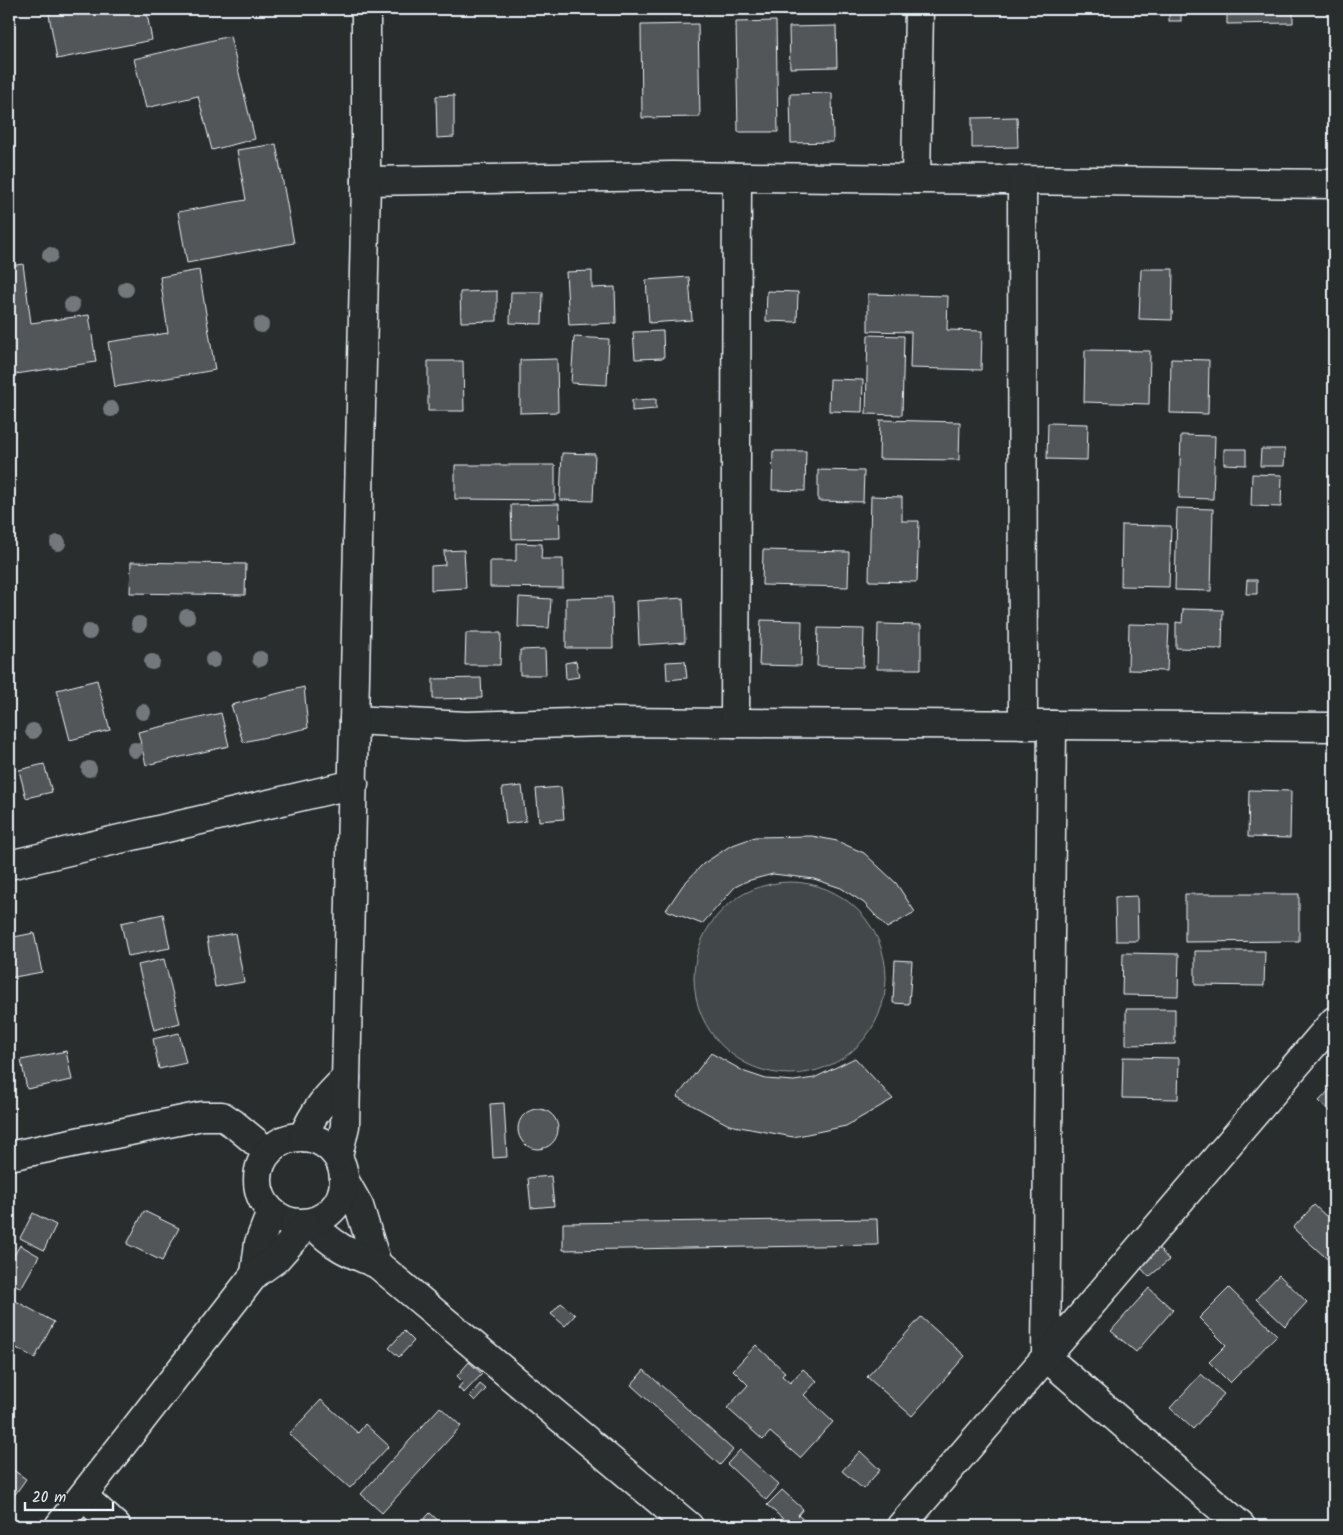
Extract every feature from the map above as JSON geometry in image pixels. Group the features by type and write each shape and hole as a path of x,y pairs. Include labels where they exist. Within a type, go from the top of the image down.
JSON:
{"street":[{"path":"366,9 366,181 354,784 345,1126 342,1169 342,1195 335,1208 325,1217 309,1223 294,1223 282,1220 271,1212 261,1196 258,1176 261,1163 268,1152 290,1138 316,1139 329,1146 342,1169 359,1206 377,1264"},
{"path":"916,179 919,9"},
{"path":"366,181 737,177 1334,184"},
{"path":"735,723 737,177"},
{"path":"1022,181 1023,725"},
{"path":"354,720 466,726 606,722 1334,727"},
{"path":"1052,725 1046,1357 1241,1526"},
{"path":"9,865 354,784"},
{"path":"901,1526 1334,1021"},
{"path":"303,1137 311,1116 328,1095 346,1078"},
{"path":"9,1156 202,1116 222,1116 268,1152"},
{"path":"255,1274 259,1243 271,1212"},
{"path":"309,1223 326,1239 348,1252 377,1264 689,1526"},
{"path":"60,1526 255,1274 276,1259 309,1223"},
{"path":"84,1497 116,1526"}],"shaded area":[{"path":"790,882 818,886 843,898 858,910 870,925 882,950 886,978 882,1006 870,1031 858,1046 843,1058 818,1070 790,1074 762,1070 737,1058 722,1046 710,1031 698,1006 694,978 698,950 710,925 722,910 737,898 762,886"}],"building":[{"path":"48,9 146,9 152,40 57,59"},
{"path":"1169,9 1181,9 1181,21 1169,21"},
{"path":"1239,9 1293,9 1293,23 1227,24 1227,11 1239,11"},
{"path":"776,21 778,132 738,132 736,22"},
{"path":"698,24 700,117 642,118 641,25"},
{"path":"836,26 837,67 790,68 789,27"},
{"path":"230,36 255,139 212,150 198,96 146,108 134,59"},
{"path":"832,93 833,142 791,143 790,94"},
{"path":"454,95 454,137 437,138 436,96"},
{"path":"1017,117 1018,147 972,148 972,118"},
{"path":"276,144 294,243 187,263 178,212 246,200 237,150"},
{"path":"23,264 31,323 89,315 96,362 9,375 9,266"},
{"path":"1141,269 1173,269 1172,320 1139,319"},
{"path":"199,270 215,370 115,387 108,342 168,333 160,277"},
{"path":"592,271 592,288 615,287 616,323 569,325 566,272"},
{"path":"689,277 692,320 649,323 646,280"},
{"path":"497,291 497,321 461,322 460,292"},
{"path":"767,291 798,292 797,322 766,321"},
{"path":"511,292 543,292 542,324 510,323"},
{"path":"868,294 948,296 947,330 982,331 981,370 910,368 911,332 868,331"},
{"path":"663,331 664,358 635,359 633,332"},
{"path":"868,335 904,336 902,415 866,414"},
{"path":"574,337 609,339 607,385 571,383"},
{"path":"1085,350 1150,351 1149,404 1084,402"},
{"path":"557,359 558,412 520,413 520,360"},
{"path":"1171,359 1209,360 1208,414 1170,413"},
{"path":"428,361 463,361 464,411 428,411"},
{"path":"830,379 863,380 862,412 829,411"},
{"path":"656,399 656,409 632,411 632,400"},
{"path":"880,420 960,422 959,460 879,459"},
{"path":"1048,423 1088,424 1087,460 1047,459"},
{"path":"1181,435 1215,436 1213,499 1179,498"},
{"path":"1224,449 1246,449 1246,465 1224,464"},
{"path":"1261,449 1285,449 1284,466 1260,466"},
{"path":"773,451 806,451 805,491 772,490"},
{"path":"562,453 595,454 593,501 560,500"},
{"path":"455,465 555,465 555,500 455,499"},
{"path":"818,470 864,471 863,502 818,501"},
{"path":"1252,474 1282,475 1281,507 1251,506"},
{"path":"871,496 902,497 902,521 919,521 917,582 869,581"},
{"path":"559,504 560,538 512,539 511,505"},
{"path":"1177,508 1213,509 1211,591 1175,590"},
{"path":"1122,525 1171,526 1169,587 1121,586"},
{"path":"516,543 542,544 541,559 563,559 563,588 490,587 490,561 516,561"},
{"path":"464,550 466,588 431,590 431,566 445,565 444,551"},
{"path":"763,550 849,552 848,587 762,585"},
{"path":"131,562 246,564 245,595 130,593"},
{"path":"1247,580 1257,580 1257,594 1246,594"},
{"path":"519,597 551,599 549,628 518,627"},
{"path":"612,597 613,648 566,648 566,598"},
{"path":"683,598 685,642 639,645 637,601"},
{"path":"1183,609 1223,610 1222,649 1176,648 1176,622 1182,623"},
{"path":"761,620 802,621 801,666 759,665"},
{"path":"878,624 921,625 921,669 877,669"},
{"path":"1129,624 1169,625 1167,671 1128,670"},
{"path":"818,628 864,629 863,667 817,666"},
{"path":"466,633 501,633 500,665 465,665"},
{"path":"545,649 546,675 520,675 520,650"},
{"path":"576,661 579,677 566,679 565,663"},
{"path":"685,661 687,678 667,680 666,662"},
{"path":"481,678 482,698 433,699 433,679"},
{"path":"97,680 110,730 70,740 57,690"},
{"path":"304,687 308,728 243,742 231,705"},
{"path":"221,713 229,746 146,765 138,732"},
{"path":"44,764 52,792 26,798 19,770"},
{"path":"522,786 526,821 506,824 502,788"},
{"path":"561,787 564,819 539,821 536,789"},
{"path":"1249,790 1291,791 1290,838 1248,837"},
{"path":"812,836 837,841 864,853 896,883 915,912 887,928 864,903 841,888 814,879 773,874 747,881 735,887 702,924 666,910 683,885 703,864 730,846 755,837"},
{"path":"1185,894 1299,894 1299,941 1185,942"},
{"path":"1137,896 1138,941 1116,941 1115,897"},
{"path":"163,914 170,948 128,956 121,923"},
{"path":"34,933 42,972 9,978 9,938"},
{"path":"235,933 244,982 215,987 207,938"},
{"path":"1195,951 1265,951 1264,986 1195,985"},
{"path":"1123,953 1179,954 1178,996 1122,995"},
{"path":"164,959 180,1023 154,1030 138,965"},
{"path":"895,960 912,961 909,1004 893,1003"},
{"path":"1126,1009 1175,1009 1175,1044 1126,1045"},
{"path":"179,1033 186,1063 159,1069 153,1039"},
{"path":"66,1051 72,1080 27,1089 21,1060"},
{"path":"711,1053 745,1072 766,1079 794,1081 814,1078 855,1058 893,1099 846,1126 793,1137 729,1125 677,1097"},
{"path":"1123,1057 1179,1058 1178,1099 1122,1098"},
{"path":"1334,1085 1334,1115 1319,1101"},
{"path":"504,1103 507,1157 493,1158 490,1104"},
{"path":"542,1109 549,1112 555,1118 558,1129 557,1137 549,1146 542,1149 534,1149 527,1146 519,1137 518,1125 521,1118 530,1110"},
{"path":"551,1176 554,1206 531,1208 528,1178"},
{"path":"1314,1205 1326,1216 1332,1210 1334,1212 1334,1265 1293,1228"},
{"path":"144,1211 179,1228 162,1261 127,1244"},
{"path":"33,1213 56,1225 44,1250 20,1238"},
{"path":"877,1219 878,1245 563,1250 563,1223"},
{"path":"1155,1244 1169,1260 1149,1277 1135,1261"},
{"path":"20,1245 39,1256 21,1288 9,1281 9,1264"},
{"path":"1279,1275 1307,1302 1285,1326 1256,1299"},
{"path":"1149,1288 1173,1310 1136,1352 1111,1331"},
{"path":"1229,1288 1277,1335 1230,1383 1209,1362 1226,1345 1199,1318"},
{"path":"14,1300 54,1322 35,1358 9,1344 9,1309"},
{"path":"561,1303 575,1315 565,1326 551,1314"},
{"path":"921,1317 965,1356 912,1416 867,1377"},
{"path":"404,1331 414,1341 399,1357 389,1348"},
{"path":"756,1345 785,1372 782,1376 790,1383 803,1369 817,1381 804,1395 833,1422 800,1458 770,1432 763,1440 727,1408 748,1385 733,1370"},
{"path":"469,1362 482,1374 464,1393 458,1388 463,1382 457,1376"},
{"path":"644,1370 733,1450 720,1465 631,1385"},
{"path":"1201,1374 1224,1394 1193,1429 1170,1408"},
{"path":"480,1384 486,1389 475,1401 470,1396"},
{"path":"321,1400 358,1433 365,1424 389,1446 350,1488 289,1434"},
{"path":"440,1407 461,1426 382,1513 361,1494"},
{"path":"740,1450 779,1485 766,1500 727,1464"},
{"path":"860,1451 880,1470 863,1489 842,1471"},
{"path":"9,1467 26,1479 9,1503"},
{"path":"782,1490 803,1509 798,1515 810,1526 791,1526 767,1505"},
{"path":"430,1513 444,1526 418,1526"}]}
